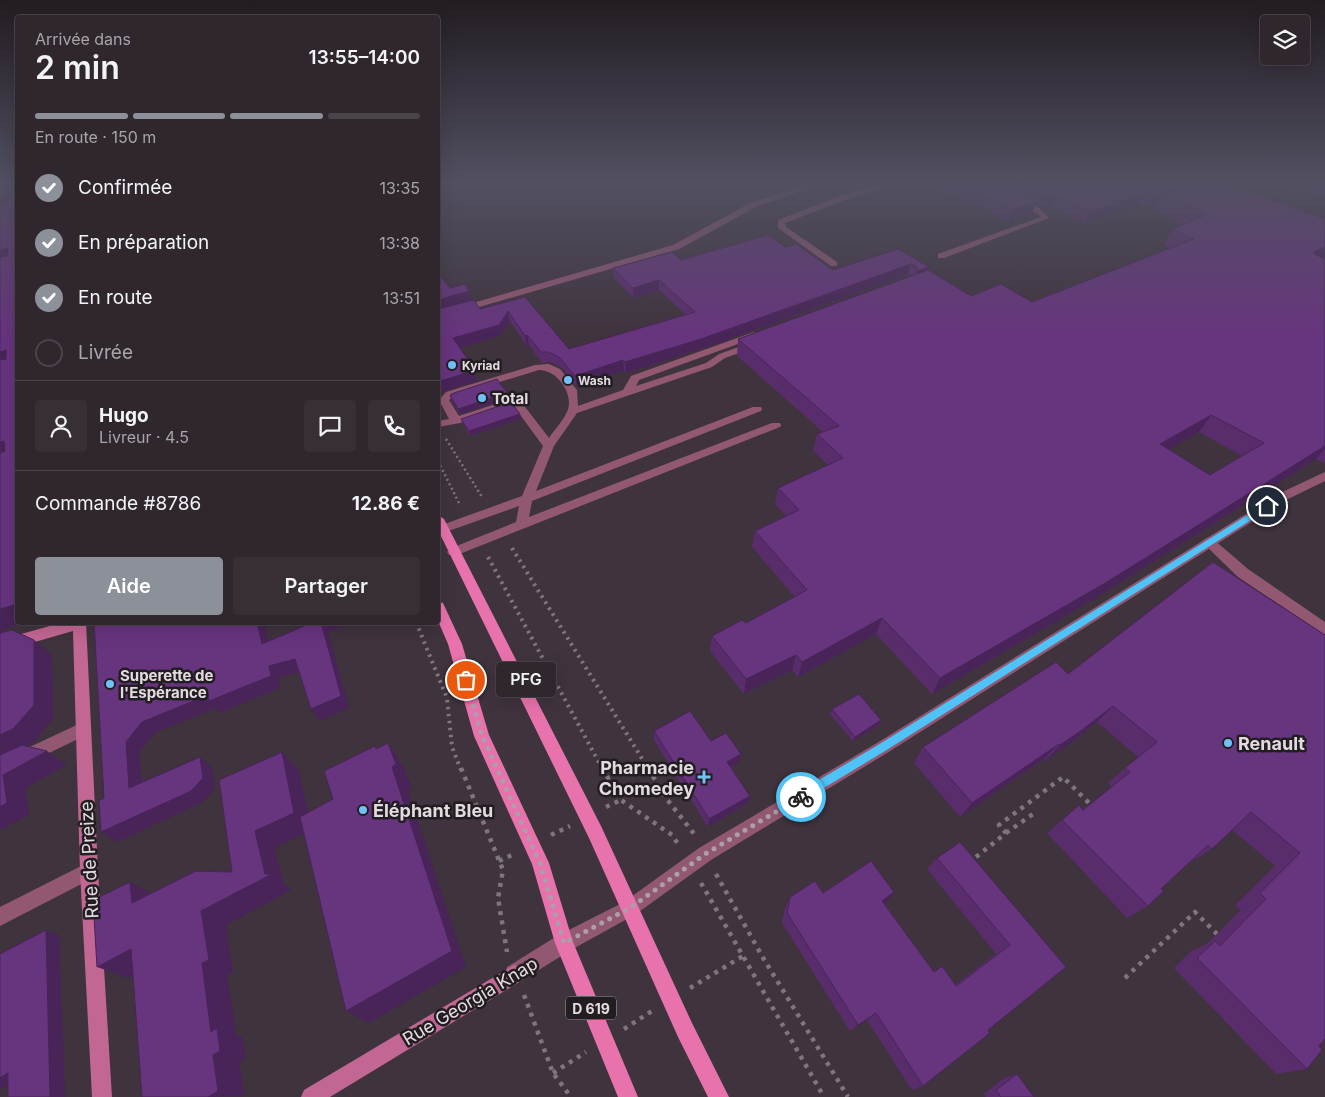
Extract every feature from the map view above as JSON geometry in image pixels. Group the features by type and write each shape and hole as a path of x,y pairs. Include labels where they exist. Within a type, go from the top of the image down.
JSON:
{"main road":[{"path":"440,524 587,817 671,1000 719,1097"},
{"name":"D 619","path":"440,611 455,644 482,736 540,863 564,943 628,1097"}],"street":[{"path":"440,315 676,247 700,234"},
{"path":"791,234 834,264"},
{"path":"942,256 1001,234"},
{"path":"627,392 635,378 763,332"},
{"path":"521,526 527,499 549,446 573,411 709,366 722,356 759,343"},
{"path":"456,421 444,400 450,394 538,367 549,367 557,371 572,390 573,411"},
{"path":"440,428 515,401 549,446"},
{"path":"440,524 469,520 527,499 757,409"},
{"path":"453,552 776,425"},
{"name":"Rue Georgia Knap","path":"311,1097 564,943 630,908 705,854 882,748 1282,497 1325,476"},
{"path":"1209,542 1243,573 1325,629"},
{"path":"0,646 72,625"},
{"name":"Rue de Preize","path":"79,625 89,871 102,1097"},
{"path":"0,768 83,729"},
{"path":"0,917 89,871"}],"path":[{"path":"440,428 491,512"},
{"path":"440,465 469,520"},
{"path":"503,533 630,742 666,798 696,836 762,956 848,1097"},
{"path":"480,542 610,783 622,800 672,835 691,864 824,1097"},
{"path":"417,625 447,698 452,747 502,870 498,898 505,945 514,974 531,1009 553,1073 571,1097"},
{"path":"1006,833 999,825 1063,777 1090,804"},
{"path":"499,861 622,800"},
{"path":"976,857 1033,814"},
{"path":"1125,978 1195,912 1217,934"},
{"path":"553,1073 743,956"}],"building":[{"path":"0,234 15,234 15,605 0,609 0,453 5,451 4,441 0,442 0,360 6,359 6,350 0,352 0,257 7,256 8,248 0,250"},
{"path":"1184,234 1325,234 1325,247 1315,251 1314,254 1325,259 1325,446 1107,582 940,678 882,618 802,662 796,655 746,679 712,636 742,620 746,623 807,590 755,531 799,510 778,488 843,458 817,434 839,426 738,339 928,270 971,296 1001,284 1032,302 1194,239","holes":["1211,415 1264,443 1210,475 1160,444"]},
{"path":"768,235 785,247 796,244 833,270 898,249 929,267 917,271 916,266 911,264 701,339 625,362 623,360 575,376 559,357 548,352 541,352 527,335 525,336 508,311 499,325 453,338 475,370 440,381 440,308 474,300 480,309 525,297 569,349 695,312 659,280 633,288 613,268 672,252 681,260"},
{"path":"440,276 450,288 465,284 469,291 440,299"},
{"name":"Total","path":"497,379 507,393 458,409 450,395 454,393"},
{"path":"511,402 520,414 469,431 461,419"},
{"path":"1213,562 1325,635 1325,1039 1319,1046 1322,1050 1307,1069 1197,958 1215,941 1220,946 1266,899 1260,893 1300,853 1251,812 1212,849 1208,845 1161,889 1164,891 1148,906 1062,820 1079,805 1083,810 1130,772 1125,768 1157,742 1113,706 1082,730 972,803 923,747 1056,662 1068,674"},
{"path":"94,625 258,625 262,644 307,625 322,625 341,696 311,709 295,659 269,666 271,676 209,701 208,695 142,722 126,742 129,788 200,757 203,778 191,791 101,832 99,801 104,798"},
{"path":"12,630 34,640 34,705 13,729 0,735 0,633"},
{"path":"859,694 881,720 855,737 832,709"},
{"name":"Pharmacie Chomedey","path":"690,711 711,741 726,733 741,754 727,762 750,796 709,819 654,731"},
{"path":"388,743 396,764 392,767 452,951 346,1011 300,817 333,799 324,771 375,746 376,749"},
{"path":"22,745 47,751 3,775 7,803 0,807 0,755"},
{"path":"282,752 294,813 255,831 265,874 272,874 201,911 209,960 202,963 211,1032 217,1028 220,1051 213,1055 218,1091 208,1097 142,1097 131,949 97,967 93,900 130,882 132,903 196,871 232,872 219,780"},
{"path":"960,842 1066,967 988,1030 990,1033 923,1086 876,1013 858,1025 787,913 790,897 815,881 823,893 871,861 894,892 882,901 934,972 942,966 956,986 1010,945 937,858"},
{"path":"46,930 50,1097 8,1097 8,1073 0,1078 0,954"},
{"path":"1017,1074 1034,1097 1001,1097 996,1090"}],"way so far":[{"path":"466,680 482,736 540,863 564,943 630,908 705,854 801,797"}],"place":[{"name":"Kyriad","path":"452,365"},
{"name":"Wash","path":"568,380"},
{"name":"Total","path":"482,398"},
{"name":"PFG","path":"466,680"},
{"name":"Superette de l'Espérance","path":"110,684"},
{"name":"Renault","path":"1228,743"},
{"name":"Pharmacie Chomedey","path":"704,777"},
{"name":"Éléphant Bleu","path":"363,810"}],"route":[{"path":"801,797 1267,506"}]}
